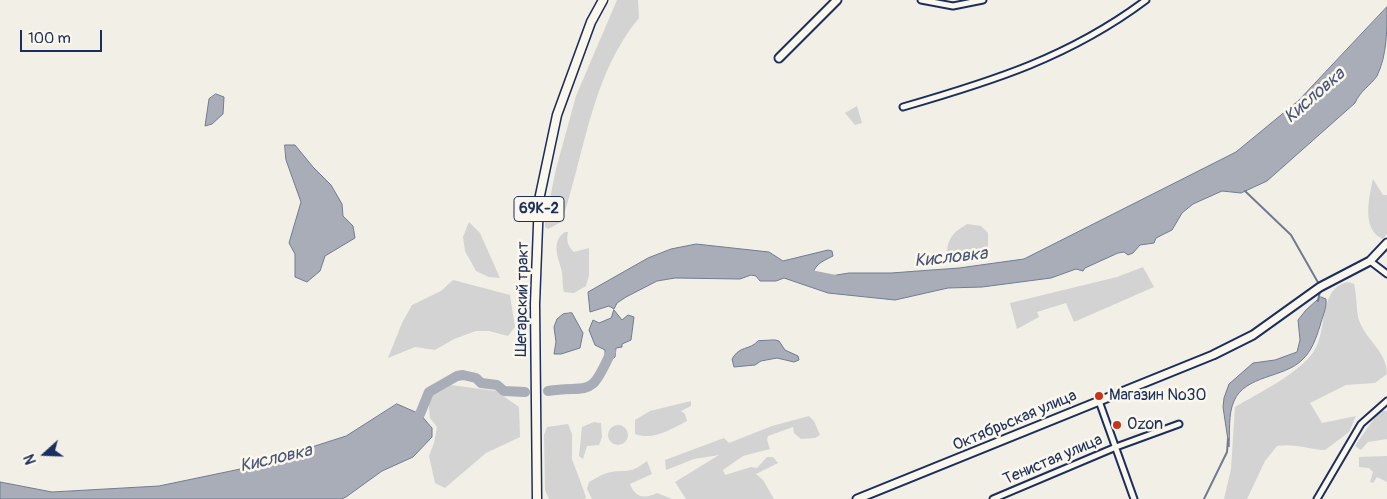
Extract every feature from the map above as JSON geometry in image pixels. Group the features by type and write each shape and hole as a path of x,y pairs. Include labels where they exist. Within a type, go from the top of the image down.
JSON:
{"main road":[{"name":"Шегарский тракт","path":"537,499 536,264 539,200 557,115 591,22 603,0"}],"street":[{"path":"779,58 837,0"},
{"path":"921,0 953,6 983,0"},
{"path":"903,107 1007,75 1058,54 1107,27 1146,0"},
{"name":"Октябрьская улица","path":"857,499 1099,401 1182,370 1253,335 1320,287 1370,261 1387,243"},
{"path":"1370,261 1387,274"},
{"path":"1099,401 1134,499"},
{"path":"1317,499 1361,424 1387,402"},
{"name":"Тенистая улица","path":"993,499 1116,447 1179,424"}],"shaded area":[{"path":"617,0 638,0 639,18 611,61 601,85 561,222 548,229 545,227 545,223 556,169 576,96"},
{"path":"857,106 862,123 855,125 845,113"},
{"path":"1373,179 1383,195 1387,195 1387,234 1383,239 1376,235 1369,221 1368,212"},
{"path":"469,222 480,233 500,278 489,277 476,271 465,251 463,237"},
{"path":"967,224 981,226 988,233 988,250 984,252 947,253 948,243 952,236"},
{"path":"568,232 568,243 574,252 589,248 589,275 586,286 574,293 564,292 557,251 560,236"},
{"path":"1143,267 1154,287 1074,322 1066,303 1037,312 1039,317 1017,329 1010,303 1117,277"},
{"path":"453,280 510,295 515,327 508,336 489,331 476,331 454,339 435,350 415,347 388,358 402,323 412,305 441,291"},
{"path":"1348,282 1354,284 1359,321 1381,354 1387,374 1375,383 1346,385 1310,403 1322,423 1356,416 1349,432 1325,450 1277,446 1265,461 1247,499 1224,499 1231,469 1235,407 1289,375 1307,359 1318,343 1325,311 1332,292"},
{"path":"451,385 496,391 519,407 520,437 486,453 445,488 435,483 429,456 437,427 430,418 428,397"},
{"path":"691,401 691,406 681,411 685,414 687,421 655,435 642,436 635,434 635,420 650,411"},
{"path":"1380,410 1387,411 1387,439 1368,442 1361,450 1355,446"},
{"path":"809,416 814,421 820,435 815,438 801,439 794,433 793,427 768,436 767,440 770,449 743,456 723,470 725,475 751,467 757,468 767,457 773,457 778,463 756,474 763,480 774,499 686,499 675,482 719,455 694,459 666,470 665,460 724,438 729,443 772,426"},
{"path":"594,422 601,423 602,437 599,445 587,446 583,459 579,456 582,427"},
{"path":"568,424 572,434 572,459 586,497 585,499 549,499 545,490 544,435 547,427"},
{"path":"618,425 625,428 628,435 625,442 618,445 611,442 608,435 611,428"},
{"path":"1387,456 1387,482 1377,477 1373,483 1370,482 1373,472 1369,468 1359,467 1359,457"},
{"path":"647,461 652,474 630,484 632,489 641,496 657,493 672,499 592,499 587,489 589,482 607,473 631,470"}],"water":[{"path":"1387,7 1386,43 1383,60 1377,76 1355,103 1267,181 1241,193 1222,191 1193,204 1182,213 1172,230 1156,238 1154,243 1140,245 1133,253 1128,255 1124,252 1118,253 1085,268 1083,271 1076,269 1051,278 982,287 948,288 895,300 828,293 784,278 776,281 760,281 756,276 751,275 740,279 675,278 657,281 626,297 617,303 614,309 609,306 590,312 588,292 648,258 671,249 696,244 769,252 783,261 828,250 832,251 833,256 816,267 812,279 849,273 891,273 959,268 1024,259 1236,152 1298,101"},
{"path":"216,94 224,97 223,114 212,124 205,126 209,99"},
{"path":"285,145 295,145 331,185 342,204 343,216 353,226 355,238 325,256 320,271 307,282 295,277 295,254 289,243 301,202 286,160"},
{"path":"1321,297 1326,299 1325,309 1315,340 1302,360 1294,366 1247,386 1234,401 1230,418 1229,447 1223,407 1229,384 1253,363 1275,360 1297,352 1300,340 1298,320"},
{"path":"614,310 622,320 628,315 634,317 631,340 622,344 622,347 616,348 615,357 605,364 605,350 595,345 589,330 593,320 599,323 611,318"},
{"path":"572,313 583,333 580,348 561,354 554,354 556,342 554,327 557,319 563,314"},
{"path":"758,341 779,341 785,350 798,356 799,360 794,362 777,358 761,361 755,365 734,367 732,359 741,350"},
{"path":"397,404 420,414 432,428 432,437 413,457 382,471 341,499 0,499 0,482 52,492 159,486 250,467 346,436"}],"waterway":[{"path":"1245,191 1291,235 1320,286"},
{"name":"Кисловка","path":"800,273 835,280"},
{"path":"1318,301 1320,291"},
{"name":"Кисловка","path":"548,391 588,387 598,377 611,352"},
{"name":"Кисловка","path":"413,423 420,414 429,392 457,376 463,375 476,378 481,383 497,385 504,391 525,392"},
{"path":"1204,499 1227,452 1228,439"}],"place":[{"name":"Магазин №30","path":"1099,396"},
{"name":"Ozon","path":"1117,425"}]}
